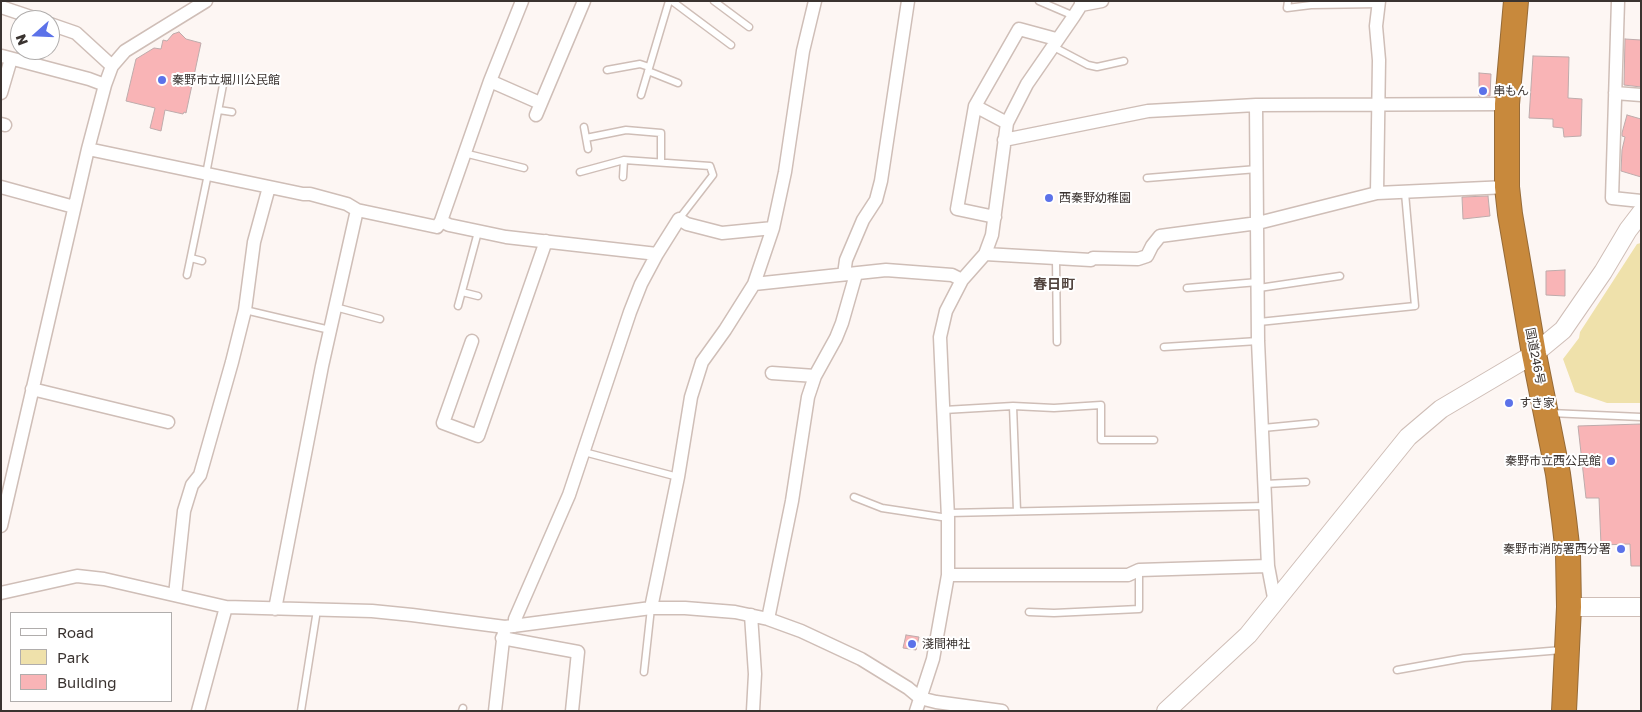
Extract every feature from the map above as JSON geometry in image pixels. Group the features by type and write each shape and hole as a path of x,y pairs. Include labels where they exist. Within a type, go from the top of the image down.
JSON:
{"highway":[{"name":"国道246号","path":"1516,1 1507,104 1507,187 1534,354 1558,474 1568,554 1569,607 1564,711"}],"street":[{"path":"88,149 310,194 347,204 357,210 436,227 440,221 490,81 522,1"},
{"path":"490,81 538,109 584,1"},
{"path":"651,608 678,478 691,397 702,362 754,284 773,228 785,172 803,51 815,1"},
{"path":"768,619 792,501 808,397 815,376 842,323 850,274 846,260 863,220 876,200 881,180 908,1"},
{"path":"916,711 933,659 948,574 948,516 940,338 946,311 962,280 985,254 992,235 1007,123 1027,84 1081,3 1102,1"},
{"path":"1618,1 1612,198 1641,201"},
{"path":"1,526 74,207 105,85 112,66 125,51 202,2"},
{"path":"1377,194 1379,60 1376,26 1379,3"},
{"path":"60,27 76,33 112,66"},
{"path":"995,217 957,209 975,106 1018,29 1054,43"},
{"path":"1,93 7,58 89,79 105,85"},
{"path":"1615,93 1641,95"},
{"path":"1004,140 1148,111 1256,105 1507,104"},
{"path":"1256,105 1258,341 1268,566 1275,603"},
{"path":"975,106 1007,123"},
{"path":"1,187 74,207"},
{"path":"175,595 184,511 192,485 200,475 245,310 254,242 269,187"},
{"path":"985,254 1056,259 1138,259 1147,256 1160,236 1258,224 1377,194 1507,187"},
{"path":"275,609 330,330 357,210"},
{"path":"1166,711 1248,635 1408,437 1441,409 1534,354 1563,330 1641,213"},
{"path":"495,711 507,630 515,619 569,495 630,312 656,254 679,219 686,224 722,233 773,228"},
{"path":"440,221 478,232 506,237 656,254"},
{"path":"472,341 443,423 478,436 546,241"},
{"path":"754,284 886,270 952,275 962,280"},
{"path":"772,373 815,376"},
{"path":"32,389 168,422"},
{"path":"948,574 1128,575 1139,570 1268,566"},
{"path":"1,593 77,576 104,579 226,607 372,611 412,615 507,630 578,652 572,711"},
{"path":"198,711 226,607"},
{"path":"1569,607 1641,608"},
{"path":"507,630 651,608 685,608 735,612 768,619 801,631 861,659 908,688 920,698 1002,711"},
{"path":"751,615 754,674 753,711"}],"lane":[{"path":"642,95 670,1 731,45"},
{"path":"714,1 749,27"},
{"path":"1040,1 1074,16"},
{"path":"1288,1 1287,8 1311,5 1379,3"},
{"path":"1054,43 1088,65 1097,67 1124,61"},
{"path":"606,70 640,64 678,83"},
{"path":"187,275 224,85"},
{"path":"219,110 232,112"},
{"path":"584,127 588,149"},
{"path":"586,138 626,130 661,134 661,162"},
{"path":"464,153 524,168"},
{"path":"623,177 624,160"},
{"path":"580,172 624,160 710,166 713,175 679,219"},
{"path":"1147,178 1257,169"},
{"path":"1259,322 1415,306 1406,193"},
{"path":"458,306 478,232"},
{"path":"191,258 202,261"},
{"path":"1056,259 1057,342"},
{"path":"1188,288 1259,285 1340,276"},
{"path":"462,292 478,296"},
{"path":"335,307 380,319"},
{"path":"245,310 330,330"},
{"path":"1164,347 1258,341"},
{"path":"944,410 1013,406 1054,408 1101,405 1101,440 1154,440"},
{"path":"1013,406 1017,511"},
{"path":"1546,413 1641,417"},
{"path":"1263,428 1315,423"},
{"path":"584,452 678,478"},
{"path":"1265,484 1306,482"},
{"path":"854,497 882,508 948,516 1017,511 1266,506"},
{"path":"1029,612 1054,614 1140,609 1139,570"},
{"path":"644,672 651,608"},
{"path":"301,711 317,610"},
{"path":"1397,670 1464,658 1567,649"}],"green space":[{"path":"1641,243 1641,403 1607,403 1575,392 1563,359 1579,338 1580,332 1637,244"}],"building":[{"name":"秦野市立堀川公民館","path":"179,32 186,39 201,43 186,113 165,110 161,131 150,128 155,108 126,101 136,59 154,48 161,49 163,40 167,41 173,34"},
{"path":"1625,39 1641,40 1641,87 1624,85"},
{"path":"1533,56 1569,57 1568,98 1582,99 1581,136 1564,137 1563,128 1553,127 1553,119 1529,118"},
{"path":"1479,73 1491,74 1490,96 1479,96"},
{"path":"1627,115 1641,119 1641,177 1621,171 1625,137 1622,136 1622,133"},
{"path":"1488,196 1490,216 1463,219 1462,197"},
{"path":"1565,270 1565,296 1546,295 1546,271"},
{"name":"秦野市立西公民館","path":"1641,424 1641,566 1631,566 1630,544 1601,545 1599,498 1586,498 1578,426"},
{"name":"淺間神社","path":"906,635 919,637 916,650 903,648"}],"place":[{"name":"秦野市立堀川公民館","path":"162,80"},
{"name":"串もん","path":"1483,91"},
{"name":"西秦野幼稚園","path":"1049,198"},
{"name":"すき家","path":"1509,403"},
{"name":"秦野市立西公民館","path":"1611,461"},
{"name":"秦野市消防署西分署","path":"1621,549"},
{"name":"淺間神社","path":"912,644"}],"district":[{"name":"春日町","path":"1054,285"}]}
